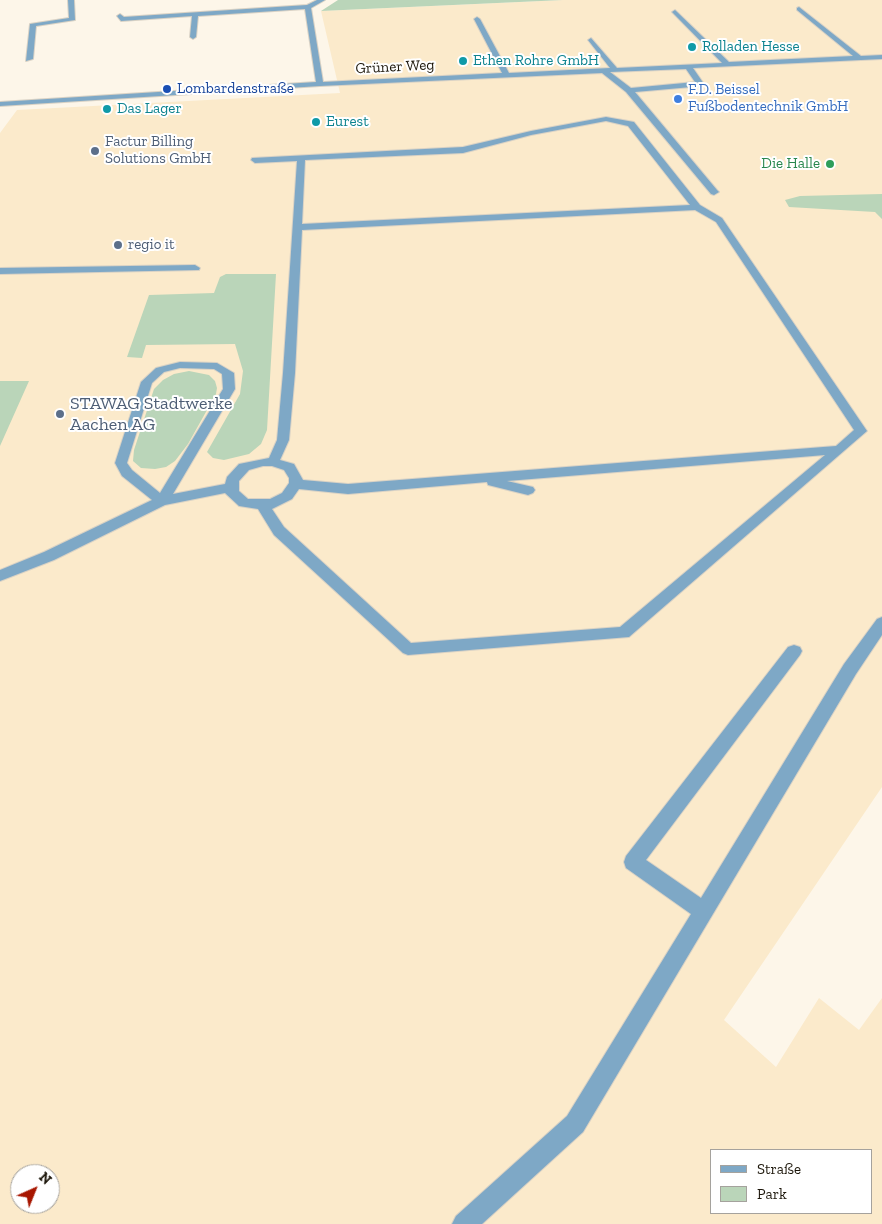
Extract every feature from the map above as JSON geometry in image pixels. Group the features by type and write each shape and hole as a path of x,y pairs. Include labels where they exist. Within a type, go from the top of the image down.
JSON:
{"street":[{"path":"29,59 34,24 72,20 71,0"},
{"path":"120,16 121,19 308,8 322,0"},
{"path":"308,8 320,84"},
{"path":"799,8 859,58"},
{"path":"675,12 727,64"},
{"path":"193,37 195,14"},
{"path":"477,19 507,75"},
{"path":"591,40 615,70"},
{"name":"Grüner Weg","path":"0,104 320,84 882,57"},
{"path":"629,90 700,84 688,66"},
{"path":"604,70 629,90 714,192"},
{"path":"255,160 301,160 463,150 531,133 606,120 631,124 697,207 719,220 861,431 836,450 624,633 408,649 280,531 262,506"},
{"path":"273,462 283,440 289,373 301,160"},
{"path":"297,227 697,207"},
{"path":"0,271 195,268"},
{"path":"180,365 217,366 228,373 228,389 162,501 127,473 121,463 147,382 160,370 180,365"},
{"path":"296,484 348,489 836,450"},
{"path":"273,462 289,467 296,478 296,484 288,496 272,504 262,506 244,503 232,493 231,487 232,480 244,468 253,463 273,462"},
{"path":"477,478 528,490"},
{"path":"0,576 49,556 162,501 231,487"},
{"path":"464,1224 575,1124 850,669 882,622"},
{"path":"704,911 633,862 794,651"}],"shaded area":[{"path":"563,0 882,0 882,787 724,1020 776,1067 819,998 859,1030 882,998 882,1224 0,1224 0,133 17,110 340,93 321,11"}],"green space":[{"path":"338,0 563,0 321,11"},
{"path":"882,194 882,219 875,212 789,207 785,200 800,196"},
{"path":"226,274 276,274 267,430 261,444 249,454 224,460 213,458 207,452 240,394 243,371 235,344 146,345 142,358 127,357 149,295 214,293 220,277"},
{"path":"189,371 209,375 215,381 216,394 188,444 175,461 166,467 155,469 141,468 133,461 134,450 154,389 163,380 174,374"},
{"path":"0,381 29,381 0,446"}],"place":[{"name":"Rolladen Hesse","path":"692,47"},
{"name":"Ethen Rohre GmbH","path":"463,61"},
{"name":"Lombardenstraße","path":"167,89"},
{"name":"F.D. Beissel Fußbodentechnik GmbH","path":"678,99"},
{"name":"Das Lager","path":"107,109"},
{"name":"Eurest","path":"316,122"},
{"name":"Factur Billing Solutions GmbH","path":"95,151"},
{"name":"Die Halle","path":"830,164"},
{"name":"regio it","path":"118,245"},
{"name":"STAWAG Stadtwerke Aachen AG","path":"60,414"}]}
